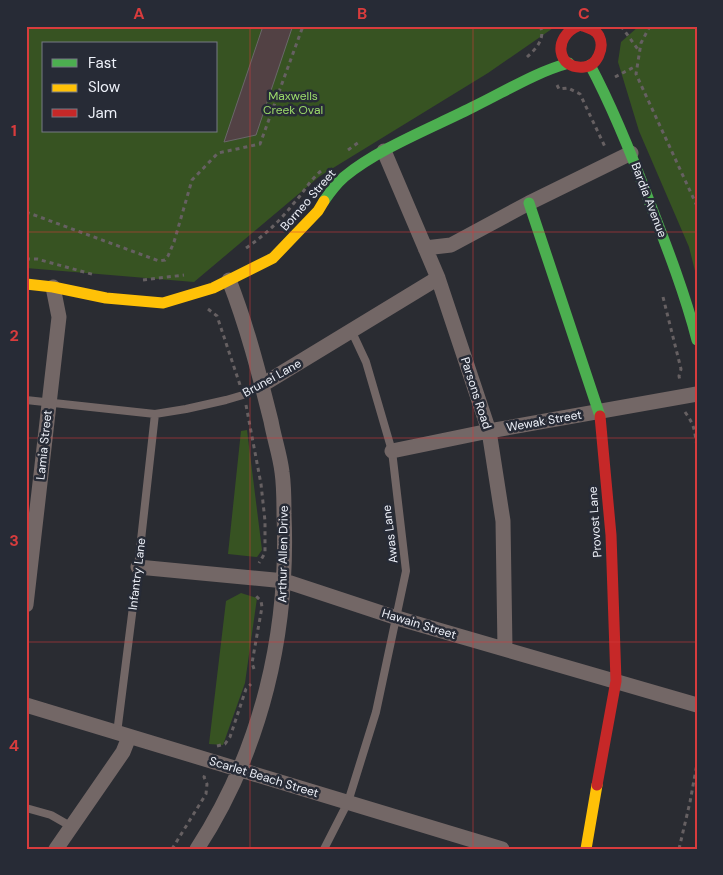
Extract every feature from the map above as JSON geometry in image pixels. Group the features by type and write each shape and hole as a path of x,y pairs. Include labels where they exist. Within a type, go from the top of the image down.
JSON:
{"street":[{"path":"570,28 561,43 562,56 569,63 578,67 590,65 596,61 602,48 598,35 593,30 583,26"},
{"path":"598,35 610,26"},
{"name":"Borneo Street","path":"26,284 52,287 106,298 163,303 213,288 273,258 318,211 332,189 344,177 384,151 548,69 569,63"},
{"name":"Bardia Avenue","path":"590,65 601,84 631,153 673,262 697,340"},
{"name":"Parsons Road","path":"384,151 438,278 489,431 503,521 505,649"},
{"path":"425,248 451,245 529,203 631,153"},
{"name":"Provost Lane","path":"529,203 600,411 611,535 616,681 586,849"},
{"name":"Brunei Lane","path":"262,385 438,278"},
{"name":"Arthur Allen Drive","path":"197,849 213,825 240,769 270,679 279,634 284,580 285,533 282,472 262,385 244,319 229,280"},
{"name":"Lamia Street","path":"26,605 59,317 52,287"},
{"name":"Wewak Street","path":"392,452 489,431 697,394"},
{"name":"Hawain Street","path":"138,567 284,580 397,618 697,704"},
{"name":"Scarlet Beach Street","path":"26,706 502,849"},
{"name":"Infantry Lane","path":"56,849 123,752 123,735"}],"lane":[{"name":"Awas Lane","path":"324,849 348,802 376,712 406,571 392,452 366,362 352,332"},
{"name":"Brunei Lane","path":"26,400 155,414 200,406 243,395 262,385"},
{"name":"Infantry Lane","path":"123,735 138,567 155,414"},
{"path":"26,808 51,815 72,827"}],"path":[{"path":"26,212 159,261 165,260 174,242 192,180 218,152 260,144 303,26"},
{"path":"523,60 541,43 542,31 540,26"},
{"path":"621,26 640,51"},
{"path":"650,26 641,43 636,74 697,206"},
{"path":"559,89 568,88 580,94 613,162"},
{"path":"345,152 360,142"},
{"path":"243,251 267,234 314,177 322,170"},
{"path":"26,259 37,259 98,275"},
{"path":"141,280 186,275"},
{"path":"662,292 681,369 679,376"},
{"path":"209,311 217,316 243,395 261,484 264,553 259,560"},
{"path":"686,414 691,418 694,425 697,446"},
{"path":"217,746 225,744 230,737 246,689 252,683 255,671 252,663 262,607 254,594"},
{"path":"679,849 697,764"},
{"path":"172,849 206,794 207,784 204,777"}],"green space":[{"name":"Maxwells Creek Oval","path":"26,26 556,26 488,73 320,176 194,282 26,268"},
{"path":"639,26 697,26 697,279 689,247 639,131 618,62 621,42"},
{"path":"247,430 262,550 257,557 228,554 241,431"},
{"path":"241,593 257,598 245,683 223,745 209,744 226,601"}],"building":[{"path":"263,26 291,26 292,28 256,135 224,142"}],"traffic: fast":[{"path":"324,201 344,177 373,157 407,138 533,77 569,63"},
{"path":"590,65 615,117 637,170 676,272 697,340"},
{"path":"529,203 600,416"}],"traffic: slow":[{"path":"26,284 53,287 106,298 163,303 213,288 273,258 318,211 324,201"},
{"path":"586,849 597,785"}],"traffic: jam":[{"path":"578,26 564,37 561,45 563,58 575,67 589,66 593,63 599,56 601,46 598,34 583,26"},
{"path":"597,785 616,681 611,535 600,416"}]}
